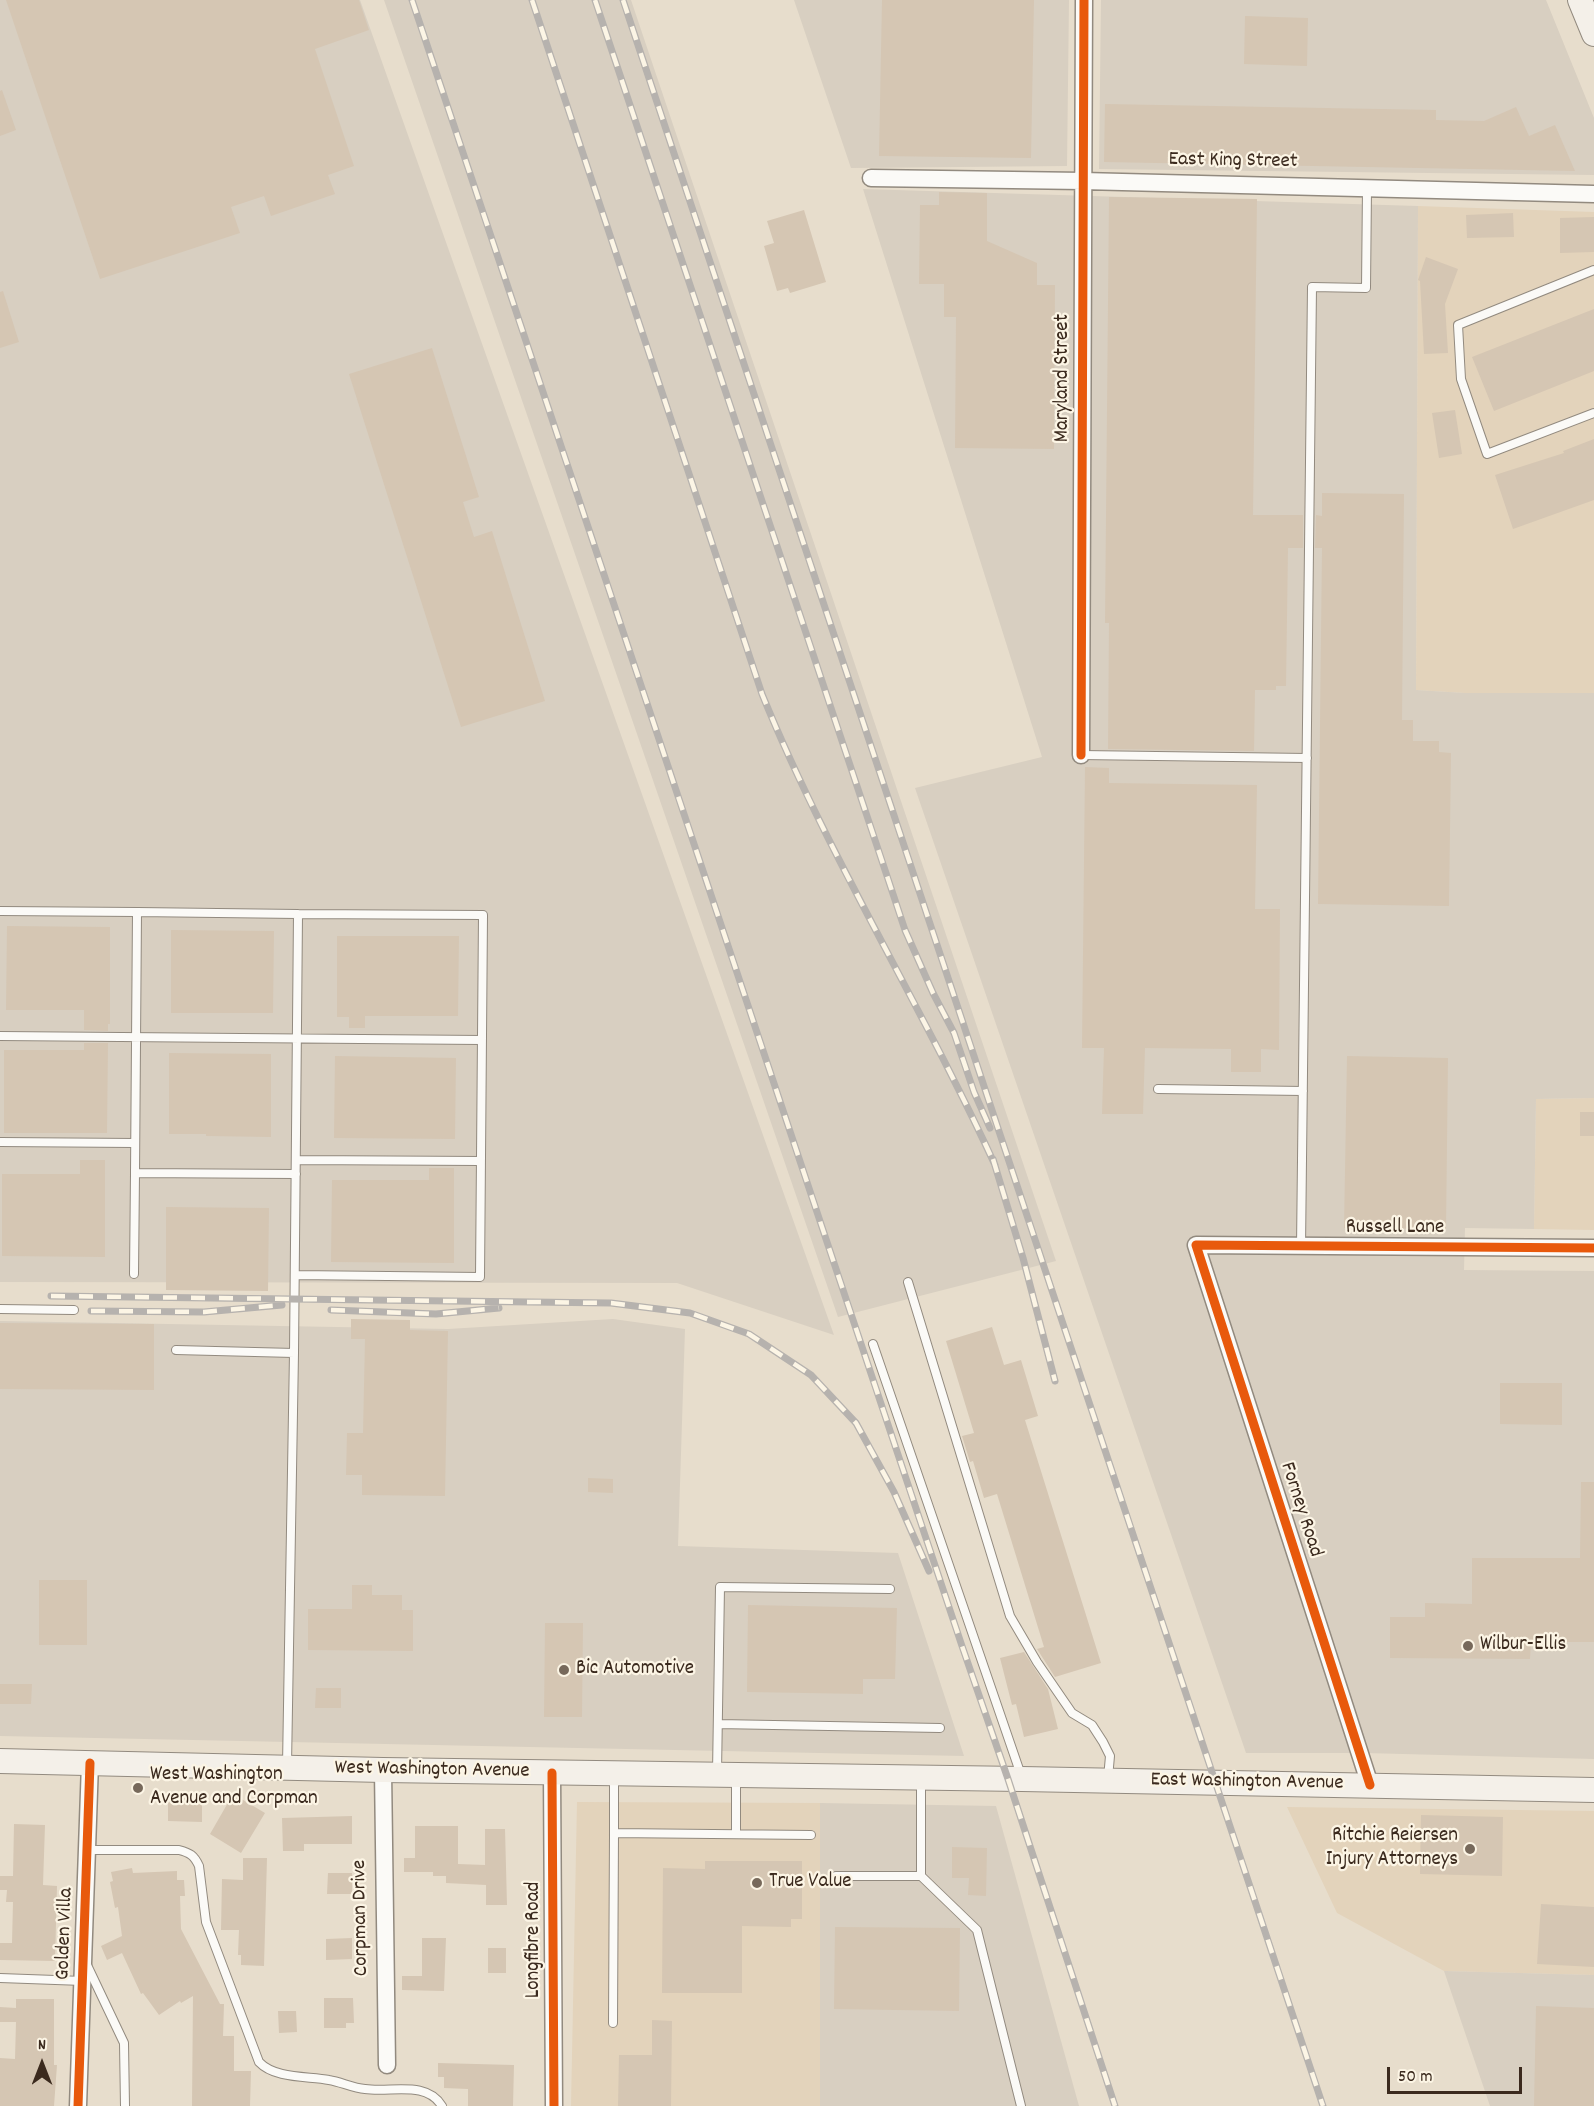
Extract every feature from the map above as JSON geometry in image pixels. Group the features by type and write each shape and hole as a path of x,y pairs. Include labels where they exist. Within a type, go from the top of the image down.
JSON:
{"main road":[{"path":"1580,0 1592,25"},
{"name":"West Washington Avenue","path":"0,1761 552,1773 1015,1779"},
{"name":"East Washington Avenue","path":"1015,1779 1594,1790"}],"street":[{"name":"Maryland Street","path":"1081,755 1084,0"},
{"name":"East King Street","path":"871,178 1594,194"},
{"name":"Russell Lane","path":"1196,1245 1594,1248"},
{"name":"Forney Road","path":"1196,1245 1370,1785"},
{"name":"Golden Villa","path":"78,2106 90,1763"},
{"name":"Corpman Drive","path":"383,1770 387,2065"},
{"name":"Longfibre Road","path":"552,1773 554,2106"}],"lane":[{"path":"1301,1246 1312,287 1366,288 1367,188"},
{"path":"1594,270 1458,325 1461,379 1487,454 1594,413"},
{"path":"1081,755 1307,758"},
{"path":"0,911 483,915 480,1277 295,1275"},
{"path":"134,1274 137,912"},
{"path":"287,1768 298,914"},
{"path":"0,1036 482,1040"},
{"path":"1158,1089 1303,1090"},
{"path":"0,1142 135,1143"},
{"path":"296,1160 481,1161"},
{"path":"135,1173 296,1174"},
{"path":"908,1282 1010,1616 1037,1662 1072,1713 1092,1725 1103,1742 1110,1756 1108,1781"},
{"path":"0,1310 74,1310"},
{"path":"873,1344 1015,1779"},
{"path":"176,1350 294,1353"},
{"path":"736,1834 718,1724 720,1587 890,1589"},
{"path":"718,1724 940,1728"},
{"path":"613,2023 614,1774"},
{"path":"921,1777 921,1876"},
{"path":"614,1833 811,1835"},
{"path":"87,1850 179,1850 196,1858 206,1922 260,2062 264,2067 284,2074 331,2080 365,2089 421,2090 431,2094 442,2106"},
{"path":"836,1876 921,1876 977,1930 1021,2106"},
{"path":"84,1958 124,2043 125,2106"},
{"path":"0,1978 83,1981"}],"shaded area":[{"path":"0,0 360,0 834,1335 677,1283 0,1282"},
{"path":"384,0 631,0 1056,1261 838,1317"},
{"path":"794,0 1069,0 1067,166 851,168"},
{"path":"1101,0 1546,0 1594,118 1594,175 1099,169"},
{"path":"863,189 1418,206 1416,690 1465,693 1594,693 1594,1098 1536,1099 1534,1229 1465,1228 1464,1270 1594,1271 1594,1759 1365,1753 1246,1753 915,788 1042,757"},
{"path":"1418,206 1594,212 1594,693 1465,693 1416,690"},
{"path":"1594,1098 1594,1230 1534,1229 1536,1099"},
{"path":"613,1319 685,1329 678,1546 898,1553 964,1756 0,1736 0,1321 448,1329"},
{"path":"577,1802 820,1803 820,2106 571,2106"},
{"path":"820,1803 996,1806 1079,2106 820,2106"},
{"path":"1287,1807 1594,1811 1594,1975 1444,1971 1337,1913"},
{"path":"1444,1971 1594,1975 1594,2106 1490,2106"}],"building":[{"path":"6,0 359,0 369,30 315,49 354,166 328,175 335,194 271,216 264,196 231,207 240,233 100,279"},
{"path":"882,0 1034,0 1031,158 879,156"},
{"path":"1245,16 1308,18 1307,66 1244,64"},
{"path":"2,90 16,130 0,136 0,91"},
{"path":"1105,104 1436,110 1436,120 1484,121 1516,107 1529,136 1555,125 1575,171 1104,162"},
{"path":"939,192 987,193 987,241 1037,263 1037,285 1055,285 1054,449 955,448 956,317 944,317 944,284 919,284 920,205 939,205"},
{"path":"1109,197 1257,199 1253,515 1303,515 1303,548 1288,548 1286,686 1276,686 1276,690 1255,690 1254,751 1108,749 1109,623 1105,623"},
{"path":"804,210 826,282 790,293 788,288 777,291 764,246 774,243 767,221"},
{"path":"1513,213 1514,237 1467,238 1466,215"},
{"path":"1594,217 1594,252 1560,253 1560,218"},
{"path":"1426,257 1458,269 1445,304 1448,353 1424,354 1420,281 1418,280"},
{"path":"3,291 19,342 0,348 0,292"},
{"path":"1594,309 1594,371 1494,411 1472,357"},
{"path":"432,348 479,497 463,502 474,537 492,531 545,701 461,727 349,374"},
{"path":"1455,410 1462,454 1439,458 1432,413"},
{"path":"1594,439 1594,500 1513,529 1495,475 1564,453 1563,451"},
{"path":"1322,493 1404,494 1402,720 1413,720 1413,741 1439,741 1439,752 1451,753 1449,906 1318,904 1322,548 1315,548 1316,515 1322,516"},
{"path":"1085,767 1109,768 1109,783 1257,785 1255,909 1280,909 1279,1050 1261,1049 1261,1072 1231,1072 1231,1049 1145,1048 1143,1114 1102,1114 1104,1048 1082,1048"},
{"path":"7,926 110,927 110,1024 108,1024 108,1031 84,1030 84,1010 6,1010"},
{"path":"171,930 274,931 273,1013 171,1013"},
{"path":"337,936 459,936 458,1016 365,1016 365,1028 349,1028 349,1017 337,1017"},
{"path":"84,1043 108,1043 107,1133 4,1133 4,1050 84,1050"},
{"path":"169,1053 271,1054 271,1137 169,1134"},
{"path":"335,1056 456,1058 455,1139 334,1138"},
{"path":"1347,1056 1448,1058 1446,1229 1344,1228"},
{"path":"1580,1112 1594,1112 1594,1136 1580,1136"},
{"path":"80,1160 105,1160 105,1257 2,1256 2,1174 80,1174"},
{"path":"429,1168 454,1168 454,1263 331,1262 332,1180 429,1180"},
{"path":"166,1207 269,1208 268,1291 166,1290"},
{"path":"351,1319 410,1320 410,1330 448,1331 445,1496 362,1495 362,1475 346,1475 347,1433 363,1433 365,1339 351,1339"},
{"path":"0,1323 154,1324 154,1390 0,1389"},
{"path":"992,1327 1004,1365 1021,1360 1038,1416 1025,1420 1101,1663 1055,1677 1037,1649 1044,1647 997,1494 984,1498 973,1461 970,1462 962,1436 974,1433 946,1341"},
{"path":"1500,1383 1562,1383 1562,1425 1500,1424"},
{"path":"588,1478 613,1479 613,1493 588,1492"},
{"path":"1581,1482 1594,1482 1594,1642 1531,1642 1530,1659 1390,1658 1390,1617 1425,1617 1425,1603 1472,1604 1472,1558 1580,1558"},
{"path":"39,1580 87,1580 87,1645 39,1645"},
{"path":"352,1585 372,1585 372,1595 402,1595 402,1610 413,1610 413,1651 308,1650 308,1609 352,1609"},
{"path":"748,1605 897,1608 895,1679 863,1679 863,1694 747,1692"},
{"name":"Bic Automotive","path":"545,1623 583,1623 582,1717 544,1717"},
{"path":"1024,1652 1048,1689 1058,1729 1024,1737 1016,1704 1012,1705 1000,1658"},
{"path":"0,1684 32,1684 31,1704 0,1704"},
{"path":"316,1688 341,1688 341,1708 315,1708"},
{"path":"233,1794 265,1813 241,1853 210,1834"},
{"path":"168,1798 202,1798 202,1822 168,1821"},
{"path":"1421,1815 1503,1817 1502,1876 1420,1874"},
{"path":"352,1816 352,1844 304,1844 304,1851 283,1851 282,1818"},
{"path":"14,1824 45,1825 43,1885 57,1886 55,1961 0,1960 0,1943 12,1943 13,1902 6,1902 7,1890 0,1890 0,1876 13,1876"},
{"path":"415,1826 458,1826 458,1864 485,1865 485,1829 505,1829 507,1905 486,1905 486,1885 446,1883 446,1876 433,1876 433,1872 404,1872 404,1858 415,1858"},
{"path":"952,1847 987,1848 986,1896 968,1895 969,1878 952,1878"},
{"path":"243,1858 267,1858 264,1966 241,1965 241,1955 238,1955 239,1930 221,1930 222,1879 243,1880"},
{"path":"705,1861 802,1861 802,1919 791,1919 791,1927 742,1926 742,1993 662,1993 663,1868 705,1869"},
{"path":"132,1868 133,1873 177,1871 177,1880 184,1880 185,1896 180,1896 181,1929 220,2004 224,2004 223,2036 234,2036 234,2071 251,2071 250,2106 192,2106 193,1996 181,2003 180,2001 159,2015 143,1993 141,1994 122,1953 107,1960 101,1946 122,1936 118,1907 115,1908 110,1882 113,1881 111,1872"},
{"path":"328,1873 352,1873 352,1894 327,1894"},
{"path":"1541,1904 1594,1907 1594,1967 1537,1964"},
{"path":"835,1927 960,1928 959,2011 834,2009"},
{"path":"352,1938 352,1959 326,1960 326,1939"},
{"path":"422,1938 446,1938 444,1991 402,1990 402,1976 422,1976"},
{"path":"488,1948 506,1948 506,1973 488,1973"},
{"path":"324,1998 353,1998 354,2023 346,2023 346,2028 324,2028"},
{"path":"16,1999 54,1999 54,2065 57,2065 54,2106 0,2106 0,2058 15,2059 16,2022 0,2022 0,2007 16,2008"},
{"path":"1536,2006 1594,2008 1594,2106 1534,2106"},
{"path":"278,2011 296,2011 297,2032 279,2033"},
{"path":"652,2020 672,2021 671,2106 618,2106 619,2055 652,2055"},
{"path":"438,2063 514,2065 513,2106 468,2106 468,2089 444,2088 444,2077 438,2077"}],"railway":[{"path":"412,0 1008,1779 1115,2106"},
{"path":"532,0 762,694 816,814 937,1047 995,1165"},
{"path":"595,0 905,930 954,1033 974,1092 990,1128"},
{"path":"623,0 1323,2106"},
{"path":"993,1159 1023,1258 1055,1381"},
{"path":"51,1296 611,1303 690,1313 749,1334 811,1375 856,1423 894,1492 929,1571"},
{"path":"91,1311 204,1312 282,1305"},
{"path":"331,1310 436,1314 499,1308"}],"cycle path":[{"path":"1081,755 1084,0"},
{"path":"1370,1785 1196,1245 1594,1248"},
{"path":"78,2106 90,1763"},
{"path":"552,1773 554,2106"}],"place":[{"name":"Wilbur-Ellis","path":"1468,1646"},
{"name":"Bic Automotive","path":"564,1670"},
{"name":"West Washington Avenue and Corpman","path":"138,1788"},
{"name":"Ritchie Reiersen Injury Attorneys","path":"1470,1849"},
{"name":"True Value","path":"757,1883"}]}
